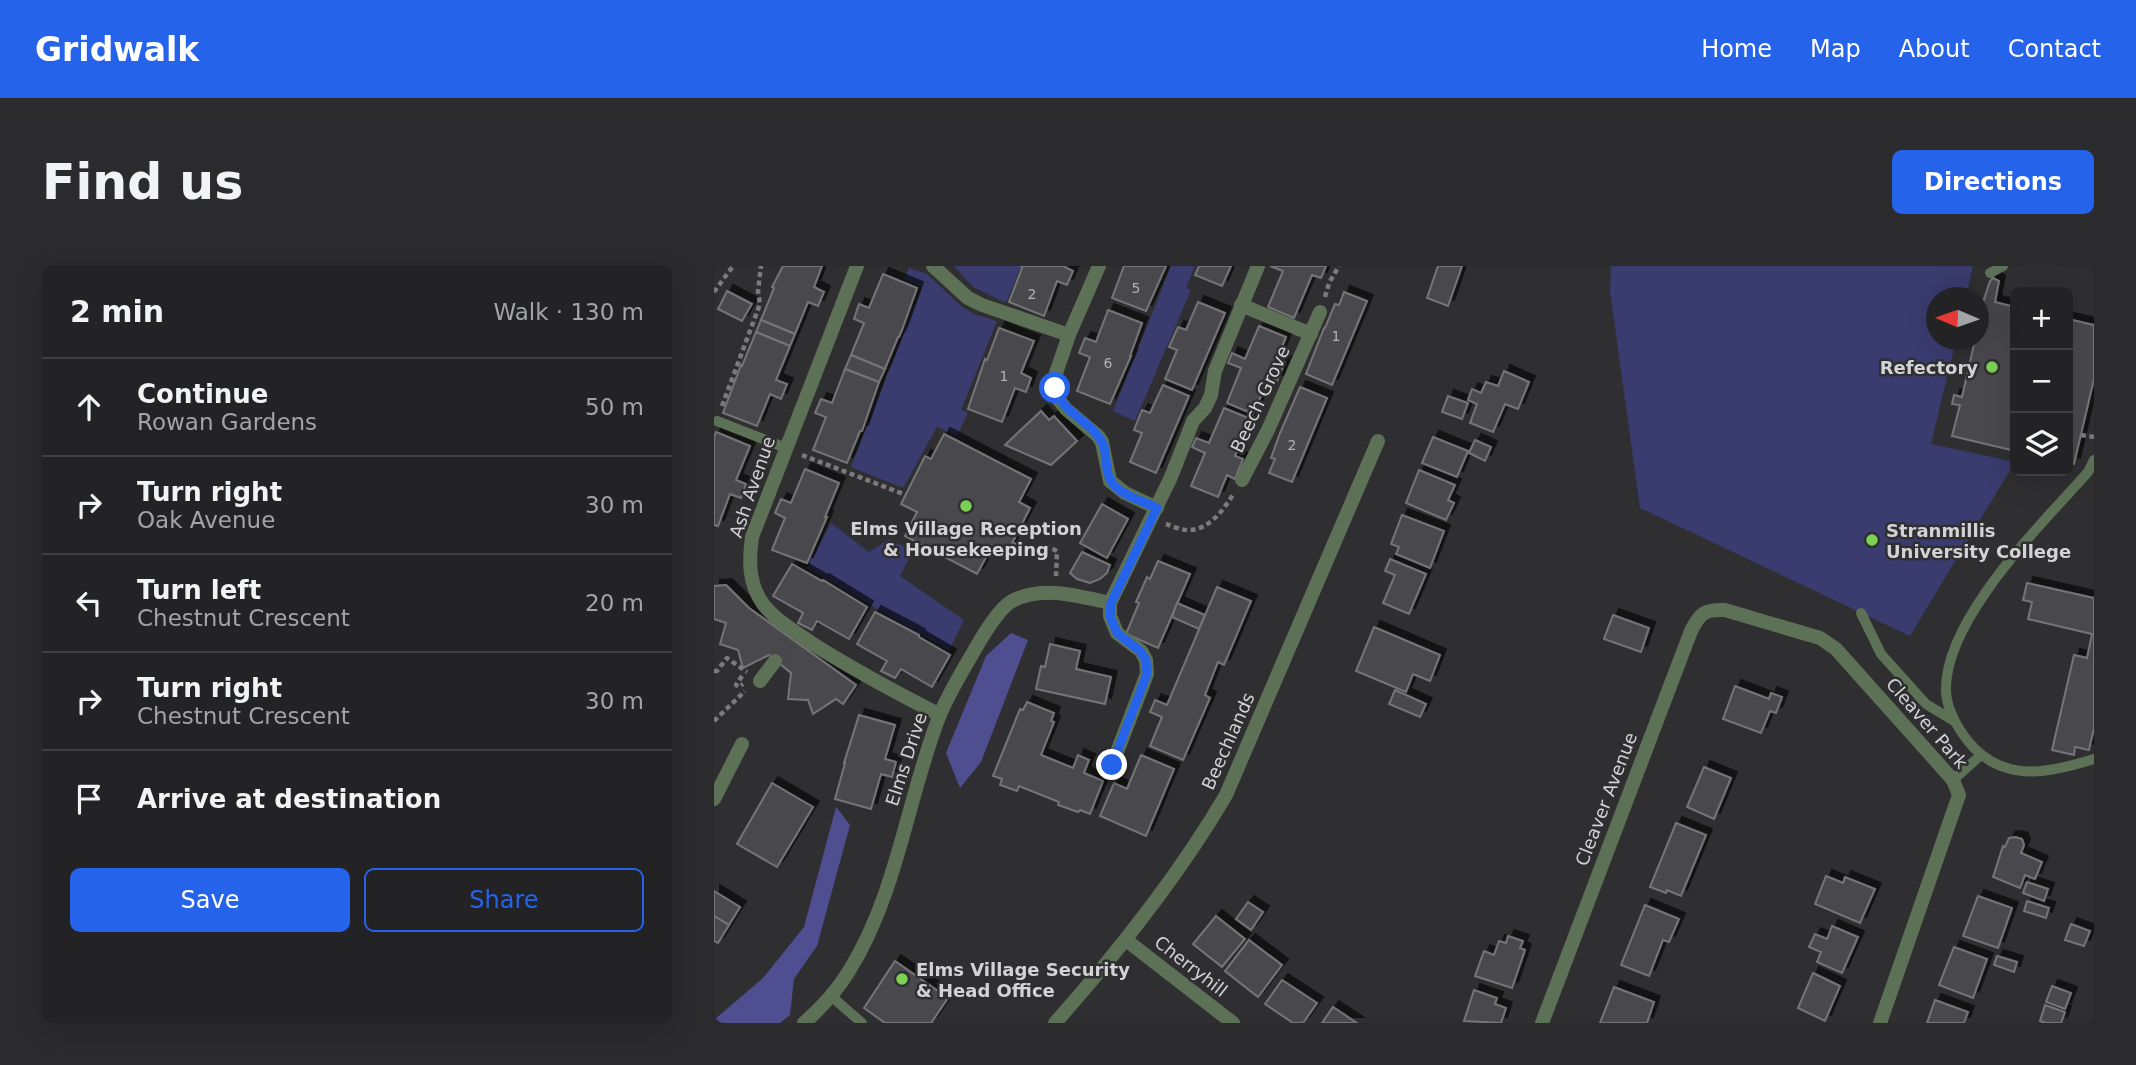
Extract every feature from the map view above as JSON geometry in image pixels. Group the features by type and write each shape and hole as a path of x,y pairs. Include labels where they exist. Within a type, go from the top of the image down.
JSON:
{"street":[{"name":"Ash Avenue","path":"857,266 752,537 749,560 752,580 762,603 793,637 940,715"},
{"path":"933,266 968,298 1069,335"},
{"path":"1099,266 1069,335 1055,376 1055,388 1058,399 1102,442 1107,472 1115,486 1154,514"},
{"path":"1112,765 1147,674 1146,660 1140,651 1117,633 1110,616 1111,603 1154,514 1194,421 1211,395 1214,371 1258,266"},
{"name":"Beech Grove","path":"1241,305 1311,334"},
{"name":"Beech Grove","path":"1242,480 1268,430 1320,313"},
{"name":"Beechlands","path":"1055,1023 1126,940 1197,845 1226,795 1378,440"},
{"name":"Elms Drive","path":"804,1023 831,996 849,972 872,926 888,884 940,715 987,628 1011,602 1041,592 1068,593 1111,603"},
{"name":"Cleaver Avenue","path":"1542,1023 1691,631 1699,616 1712,610 1725,610"},
{"name":"Cleaver Park","path":"1725,610 1820,638 1836,649 1953,780 1959,795 1880,1023"},
{"path":"761,681 775,661"},
{"path":"714,799 742,744"},
{"name":"Cherryhill","path":"1126,940 1233,1023"}],"lane":[{"path":"1990,272 2003,266"},
{"path":"717,421 786,448"},
{"path":"2094,460 2088,472 2006,566 1976,607 1956,642 1948,668 1946,694 1955,721 1968,742 1992,763 2010,770 2034,772 2063,768 2094,759"},
{"path":"1861,613 1881,654 1926,704 1955,721"},
{"path":"1953,780 1981,755"},
{"path":"831,996 862,1023"}],"path":[{"path":"714,292 733,266"},
{"path":"717,421 760,304 758,291 761,266"},
{"path":"1320,313 1329,283 1339,266"},
{"path":"2081,435 2094,437"},
{"path":"786,448 906,495"},
{"path":"1154,514 1188,531 1207,525 1223,511 1242,480"},
{"path":"1012,544 1035,550 1047,547 1057,551 1055,593"},
{"path":"714,671 717,671 727,658 748,673 752,667"},
{"path":"714,721 748,689 761,681"}],"shaded area":[{"path":"954,266 1021,266 1006,303 973,287"},
{"path":"1171,266 1195,266 1186,288 1191,290 1135,421 1113,411"},
{"path":"1611,266 1973,266 1968,287 1926,287 1926,350 1954,350 1931,444 2010,461 2010,470 1910,636 1640,508 1610,291"},
{"path":"909,268 927,274 961,306 974,314 997,321 961,410 968,413 957,436 937,427 903,488 851,467 922,287 904,279"},
{"path":"831,523 869,552 889,539 913,551 900,576 964,620 949,651 807,568"},
{"path":"1011,633 1028,640 981,762 960,788 946,753 986,656"},
{"path":"836,807 850,825 817,946 794,979 790,1015 780,1023 714,1023 714,1020 763,978 804,927"}],"building":[{"path":"783,266 822,266 814,287 824,292 818,306 808,302 795,334 761,320 774,288 772,287"},
{"path":"1021,266 1063,266 1073,271 1067,285 1057,281 1044,316 1009,302"},
{"path":"1124,266 1166,266 1146,311 1112,298"},
{"path":"1199,266 1231,266 1222,286 1195,275"},
{"path":"1270,266 1326,266 1321,278 1312,275 1294,318 1268,307 1283,271"},
{"path":"1438,266 1462,266 1448,306 1427,298"},
{"path":"883,274 917,288 885,369 851,355 864,323 854,319 859,304 869,308"},
{"name":"Refectory","path":"1993,278 1999,281 1995,302 2010,306 2010,450 1952,436 1960,405 1952,404 1954,395 1962,397 1973,350 1989,350 1990,281"},
{"path":"727,291 752,304 742,321 718,309"},
{"path":"1344,292 1367,301 1332,385 1306,374 1335,304 1339,305"},
{"path":"1198,302 1225,313 1192,390 1165,379 1177,350 1169,347 1178,327 1186,330"},
{"path":"1108,310 1142,323 1110,404 1077,391 1090,357 1079,353 1085,338 1096,342"},
{"path":"761,320 795,334 790,346 756,332"},
{"path":"2073,320 2094,325 2094,379 2074,464"},
{"path":"1259,326 1286,337 1277,359 1285,362 1277,381 1269,378 1253,414 1227,403 1241,368 1228,363 1232,353 1245,359"},
{"path":"999,328 1034,341 1021,373 1031,378 1026,392 1015,388 1002,422 968,409"},
{"path":"756,332 790,346 776,380 787,384 781,399 770,394 757,426 723,413"},
{"path":"851,355 885,369 879,382 845,369"},
{"path":"845,369 879,382 862,431 847,463 813,450 826,417 815,413 821,399 832,403"},
{"path":"1504,371 1529,382 1518,409 1505,404 1493,432 1470,423 1477,404 1468,400 1472,389 1481,393 1486,382 1498,386"},
{"path":"1163,385 1189,396 1156,473 1130,462 1142,433 1134,430 1142,410 1150,413"},
{"path":"1300,387 1327,398 1292,482 1269,473 1280,433"},
{"path":"1448,396 1468,403 1462,419 1442,412"},
{"path":"1224,408 1251,419 1235,456 1243,459 1235,479 1227,475 1218,497 1191,486 1205,453 1192,447 1196,438 1209,443"},
{"path":"1041,411 1049,420 1054,416 1077,441 1051,465 1005,445"},
{"path":"716,432 750,446 736,480 746,484 741,498 730,494 718,526 714,525"},
{"name":"Elms Village Reception & Housekeeping","path":"944,434 1031,479 1019,502 1030,508 1005,557 990,550 977,574 905,536 917,512 901,504 925,456 931,459"},
{"path":"1433,437 1468,451 1457,477 1422,463"},
{"path":"1475,440 1491,447 1485,461 1469,453"},
{"path":"805,469 839,483 807,563 772,550 785,518 775,513 781,499 791,503"},
{"path":"1419,470 1455,485 1448,500 1454,503 1446,520 1406,503"},
{"path":"1102,504 1128,519 1107,558 1080,543"},
{"path":"1402,515 1444,531 1430,568 1396,554 1399,547 1391,544"},
{"path":"1082,552 1110,565 1107,573 1090,583 1077,579 1070,573"},
{"path":"1390,559 1426,574 1409,614 1383,603 1395,575 1385,571"},
{"path":"1158,561 1190,574 1158,648 1126,634 1139,603 1136,602 1147,577 1150,579"},
{"path":"792,564 867,607 849,639 817,621 812,630 798,623 803,613 773,596"},
{"path":"2027,583 2094,598 2094,728 2089,750 2075,747 2074,755 2052,750 2074,655 2087,658 2092,634 2028,619 2032,602 2023,600"},
{"path":"726,585 749,608 856,685 843,704 836,699 813,714 808,700 788,699 791,673 769,655 743,668 738,650 720,644 726,623 714,619 714,586"},
{"path":"1217,587 1251,601 1224,665 1218,662 1205,695 1210,698 1183,760 1150,746 1162,717 1150,712 1155,700 1167,705"},
{"path":"1177,603 1205,615 1199,629 1172,617"},
{"path":"875,612 950,655 932,687 901,669 895,678 881,671 887,661 857,644"},
{"path":"1613,615 1649,628 1641,652 1604,639"},
{"path":"1374,627 1440,655 1430,681 1413,674 1406,692 1356,671"},
{"path":"1050,644 1080,651 1076,669 1111,677 1105,704 1036,689"},
{"path":"1735,686 1769,699 1771,693 1782,697 1776,713 1770,711 1761,733 1723,719"},
{"path":"1395,690 1426,704 1420,717 1389,704"},
{"path":"1027,702 1054,713 1051,721 1054,722 1041,755 1073,768 1078,755 1089,760 1084,773 1103,781 1090,814 1058,805 1059,802 1019,786 1017,791 1000,785 1002,779 993,776 1020,709 1023,710"},
{"path":"859,715 895,725 885,759 896,762 892,777 881,774 871,809 835,799"},
{"path":"1141,755 1174,769 1146,836 1100,816 1114,783 1127,789"},
{"path":"1704,767 1731,778 1714,819 1687,807"},
{"path":"772,783 813,807 777,867 737,844"},
{"path":"1676,823 1706,835 1681,896 1650,887"},
{"path":"2009,838 2022,839 2024,845 2021,853 2042,862 2035,879 2025,875 2020,888 1993,877 2003,846 2005,847"},
{"path":"1826,876 1843,883 1845,877 1875,889 1860,923 1815,904"},
{"path":"2027,882 2048,889 2044,901 2023,893"},
{"path":"714,891 740,907 729,925 714,916"},
{"path":"1978,896 2012,908 1998,948 1963,936"},
{"path":"2027,901 2049,908 2046,918 2024,911"},
{"path":"1248,902 1263,912 1251,930 1236,919"},
{"path":"1645,905 1679,919 1669,942 1663,940 1649,976 1621,965"},
{"path":"714,916 729,925 718,943 714,941"},
{"path":"1216,916 1245,939 1222,967 1193,944"},
{"path":"2071,924 2090,931 2084,946 2065,940"},
{"path":"1832,926 1858,937 1842,973 1817,962 1821,952 1809,947 1815,934 1827,939"},
{"path":"1508,936 1523,941 1520,948 1525,950 1512,988 1475,976 1484,951 1494,955 1499,941 1506,943"},
{"path":"1249,940 1282,965 1258,997 1225,971"},
{"path":"1954,947 1987,959 1973,998 1939,985"},
{"path":"1997,956 2017,962 2014,972 1994,965"},
{"name":"Elms Village Security & Head Office","path":"895,961 948,998 931,1023 885,1023 864,1008"},
{"path":"1813,973 1840,986 1825,1021 1798,1008"},
{"path":"1282,980 1317,1003 1303,1023 1293,1023 1265,1004"},
{"path":"2052,986 2071,993 2065,1009 2046,1002"},
{"path":"1614,987 1654,1002 1647,1023 1600,1023"},
{"path":"1474,990 1497,998 1495,1004 1506,1008 1501,1023 1464,1021"},
{"path":"1935,1000 1968,1012 1964,1023 1927,1023"},
{"path":"2045,1005 2065,1012 2061,1023 2040,1021"},
{"path":"1333,1007 1357,1023 1322,1023"}],"tunnel":[{"path":"775,661 790,642"}],"place":[{"name":"Refectory","path":"1992,367"},
{"name":"Elms Village Reception & Housekeeping","path":"966,506"},
{"name":"Stranmillis University College","path":"1872,540"},
{"name":"Elms Village Security & Head Office","path":"902,979"}],"route":[{"path":"1055,388 1058,399 1102,442 1107,472 1115,486 1157,508 1111,603 1110,616 1117,633 1140,651 1146,660 1147,674 1112,765"}]}
